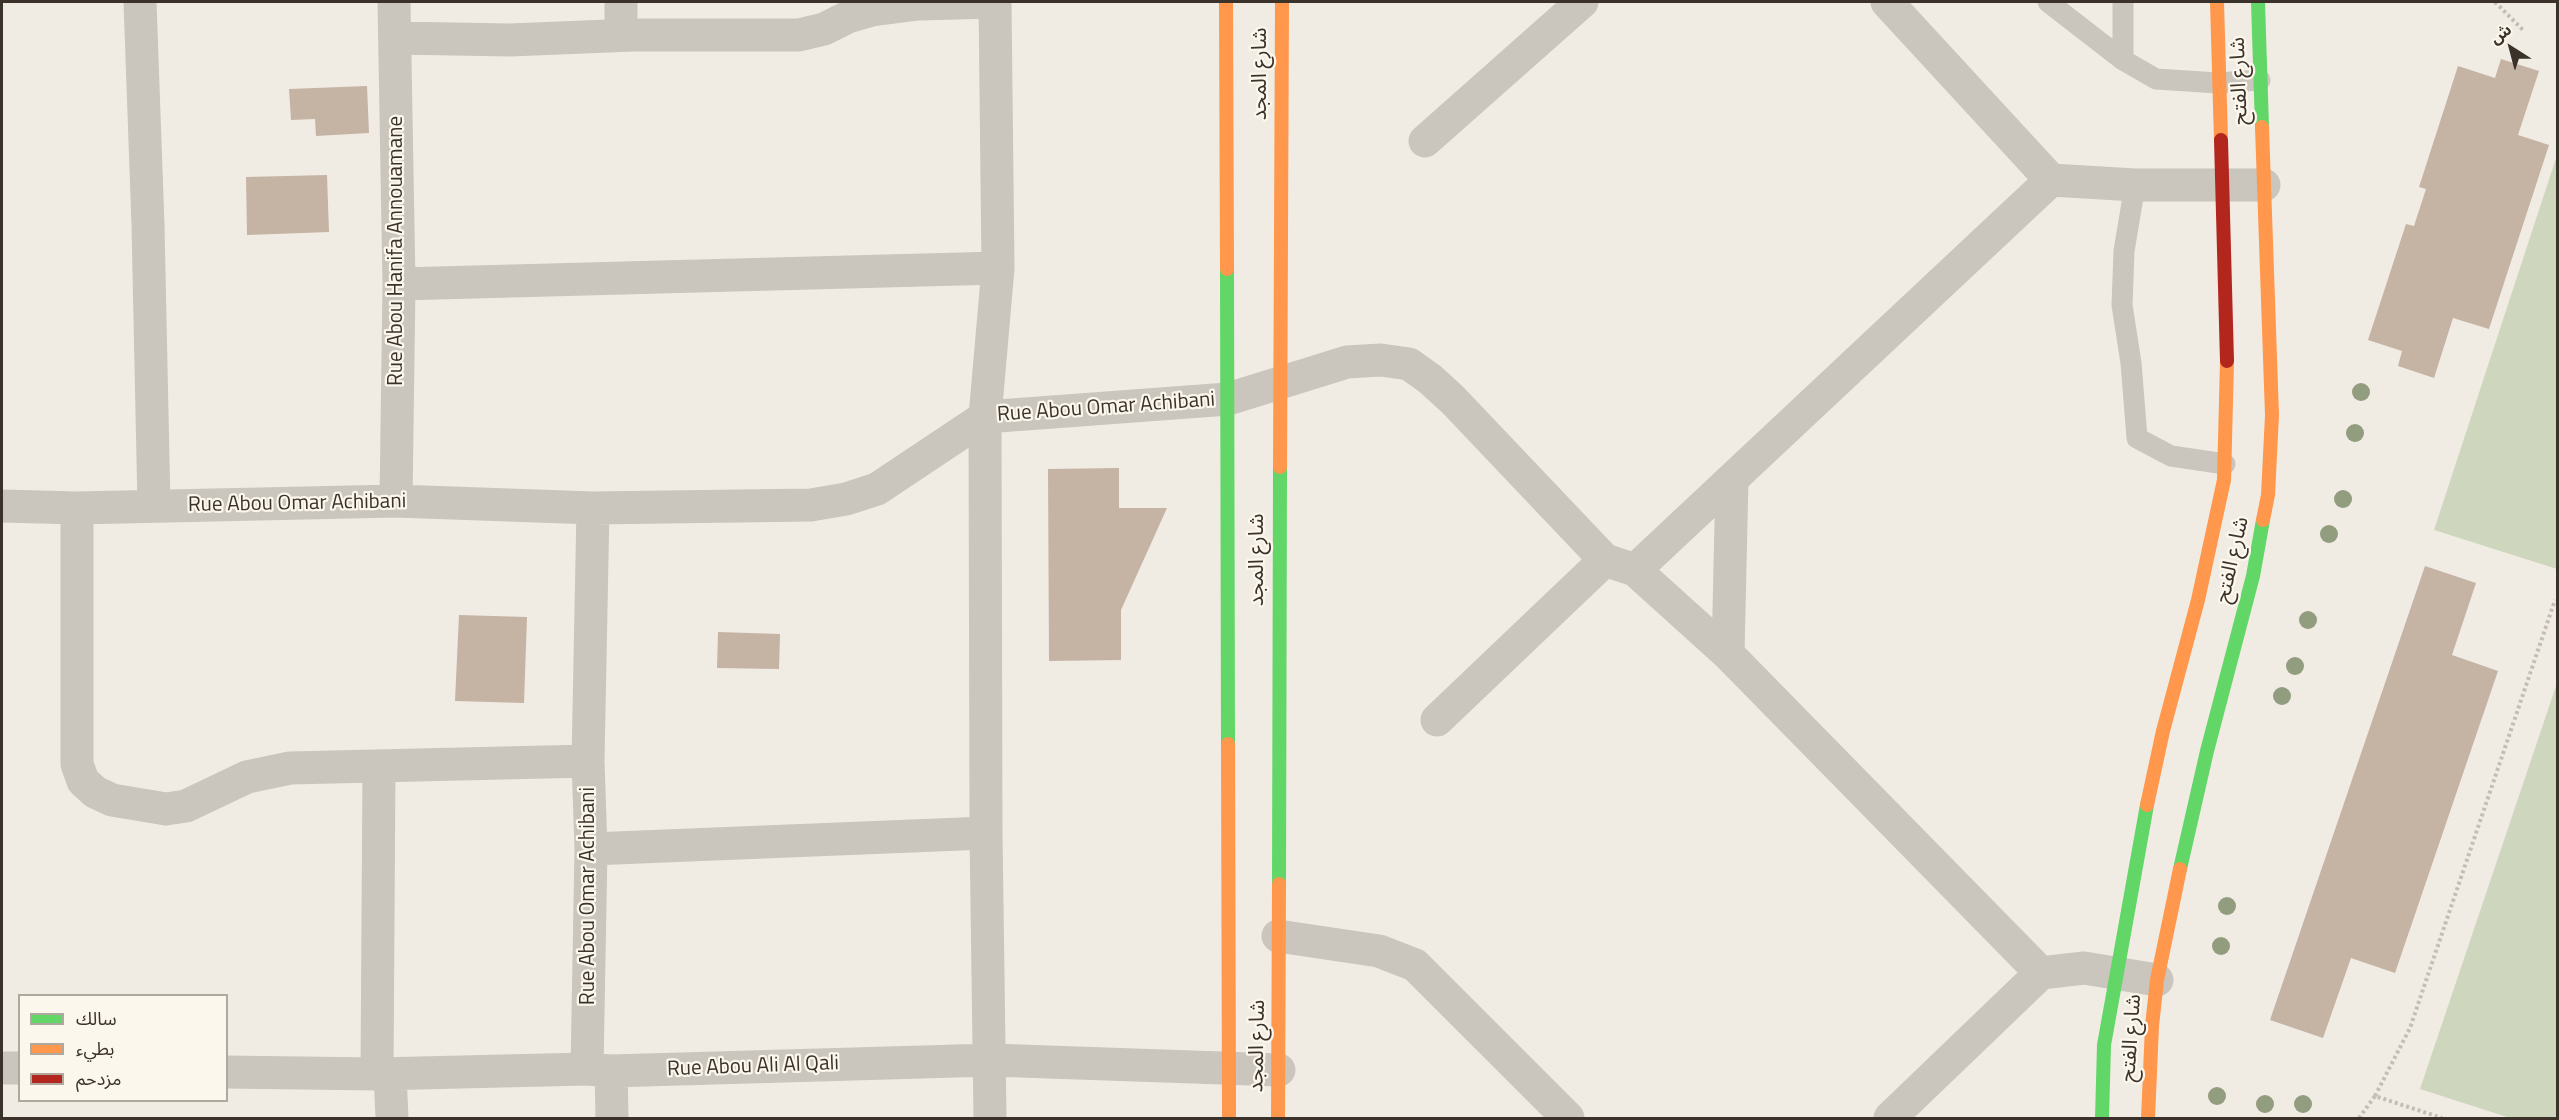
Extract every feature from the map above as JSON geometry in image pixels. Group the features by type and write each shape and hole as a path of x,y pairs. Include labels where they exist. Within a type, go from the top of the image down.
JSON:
{"street":[{"path":"140,2 148,225 154,506"},
{"name":"Rue Abou Hanifa Annouamane","path":"394,2 399,284 396,501"},
{"path":"621,2 621,35"},
{"path":"395,38 510,39 621,35 799,35 824,29 848,17 872,10 918,4 995,2 998,268 985,417 986,833 991,1060 990,1119"},
{"name":"شارع المجد","path":"1226,2 1229,1119"},
{"name":"شارع المجد","path":"1278,1119 1282,2"},
{"path":"1425,141 1582,2"},
{"path":"1887,2 2051,180 2135,185 2221,187 2264,185"},
{"name":"شارع الفتح","path":"2102,1119 2104,1045 2145,813 2163,731 2191,648 2224,480 2228,381 2217,2"},
{"name":"شارع الفتح","path":"2148,1119 2157,980 2166,928 2224,658 2262,536 2271,455 2258,2"},
{"path":"1437,720 1620,565 1732,479 2051,180"},
{"path":"399,284 998,268"},
{"name":"Rue Abou Omar Achibani","path":"2,506 77,508 396,501 593,508 812,505 846,499 877,489 985,417 1228,399 1347,362 1381,360 1409,364 1453,400 1620,565 1728,654 2041,973"},
{"path":"1728,654 1732,479"},
{"path":"77,508 77,764 83,781 94,792 112,800 166,809 186,806 225,786 267,772 290,768 588,761"},
{"name":"Rue Abou Omar Achibani","path":"593,508 588,761 599,1070 612,1119"},
{"path":"379,766 384,1074 392,1119"},
{"path":"591,849 986,833"},
{"path":"1278,936 1379,951 1415,965 1568,1119"},
{"path":"1890,1119 2041,973 2084,968 2157,980"},
{"name":"Rue Abou Ali Al Qali","path":"228,1072 384,1074 991,1060 1278,1070"},
{"path":"2,1068 18,1068"}],"lane":[{"path":"2048,2 2123,60 2156,79 2218,83 2260,80"},
{"path":"2123,2 2123,60"},
{"path":"2135,185 2124,251 2122,305 2131,363 2137,438 2171,456 2225,464"}],"path":[{"path":"2495,2 2524,31"},
{"path":"2359,1119 2375,1096 2410,1028 2555,600"},
{"path":"2375,1096 2442,1119"}],"green space":[{"path":"2557,155 2557,569 2434,530"},
{"path":"2557,683 2557,1118 2510,1118 2420,1089"}],"building":[{"path":"2501,59 2539,71 2518,135 2549,145 2489,329 2453,318 2434,378 2398,366 2402,351 2368,340 2406,224 2414,226 2426,189 2419,187 2458,66 2495,78"},
{"path":"367,86 369,133 316,136 315,119 291,120 289,89"},
{"path":"327,175 329,232 247,235 246,177"},
{"path":"1119,468 1119,508 1167,508 1121,610 1121,660 1049,661 1048,469"},
{"path":"2425,566 2476,583 2452,655 2498,671 2395,973 2351,958 2323,1038 2270,1020"},
{"path":"459,615 527,617 524,703 455,701"},
{"path":"718,632 780,634 779,669 717,668"}],"traffic: fast":[{"path":"2258,2 2262,127"},
{"path":"1227,269 1228,744"},
{"path":"1279,884 1280,467"},
{"path":"2180,869 2207,751 2253,576 2263,520"},
{"path":"2102,1118 2104,1045 2147,805"}],"traffic: slow":[{"path":"1226,2 1227,269"},
{"path":"1280,467 1282,2"},
{"path":"2217,2 2221,140"},
{"path":"2262,127 2272,415 2268,495 2263,520"},
{"path":"2147,805 2163,731 2198,600 2224,480 2227,361"},
{"path":"1228,744 1229,1118"},
{"path":"2148,1118 2152,1026 2157,980 2180,869"},
{"path":"1278,1118 1279,884"}],"traffic: jam":[{"path":"2221,140 2227,361"}]}
